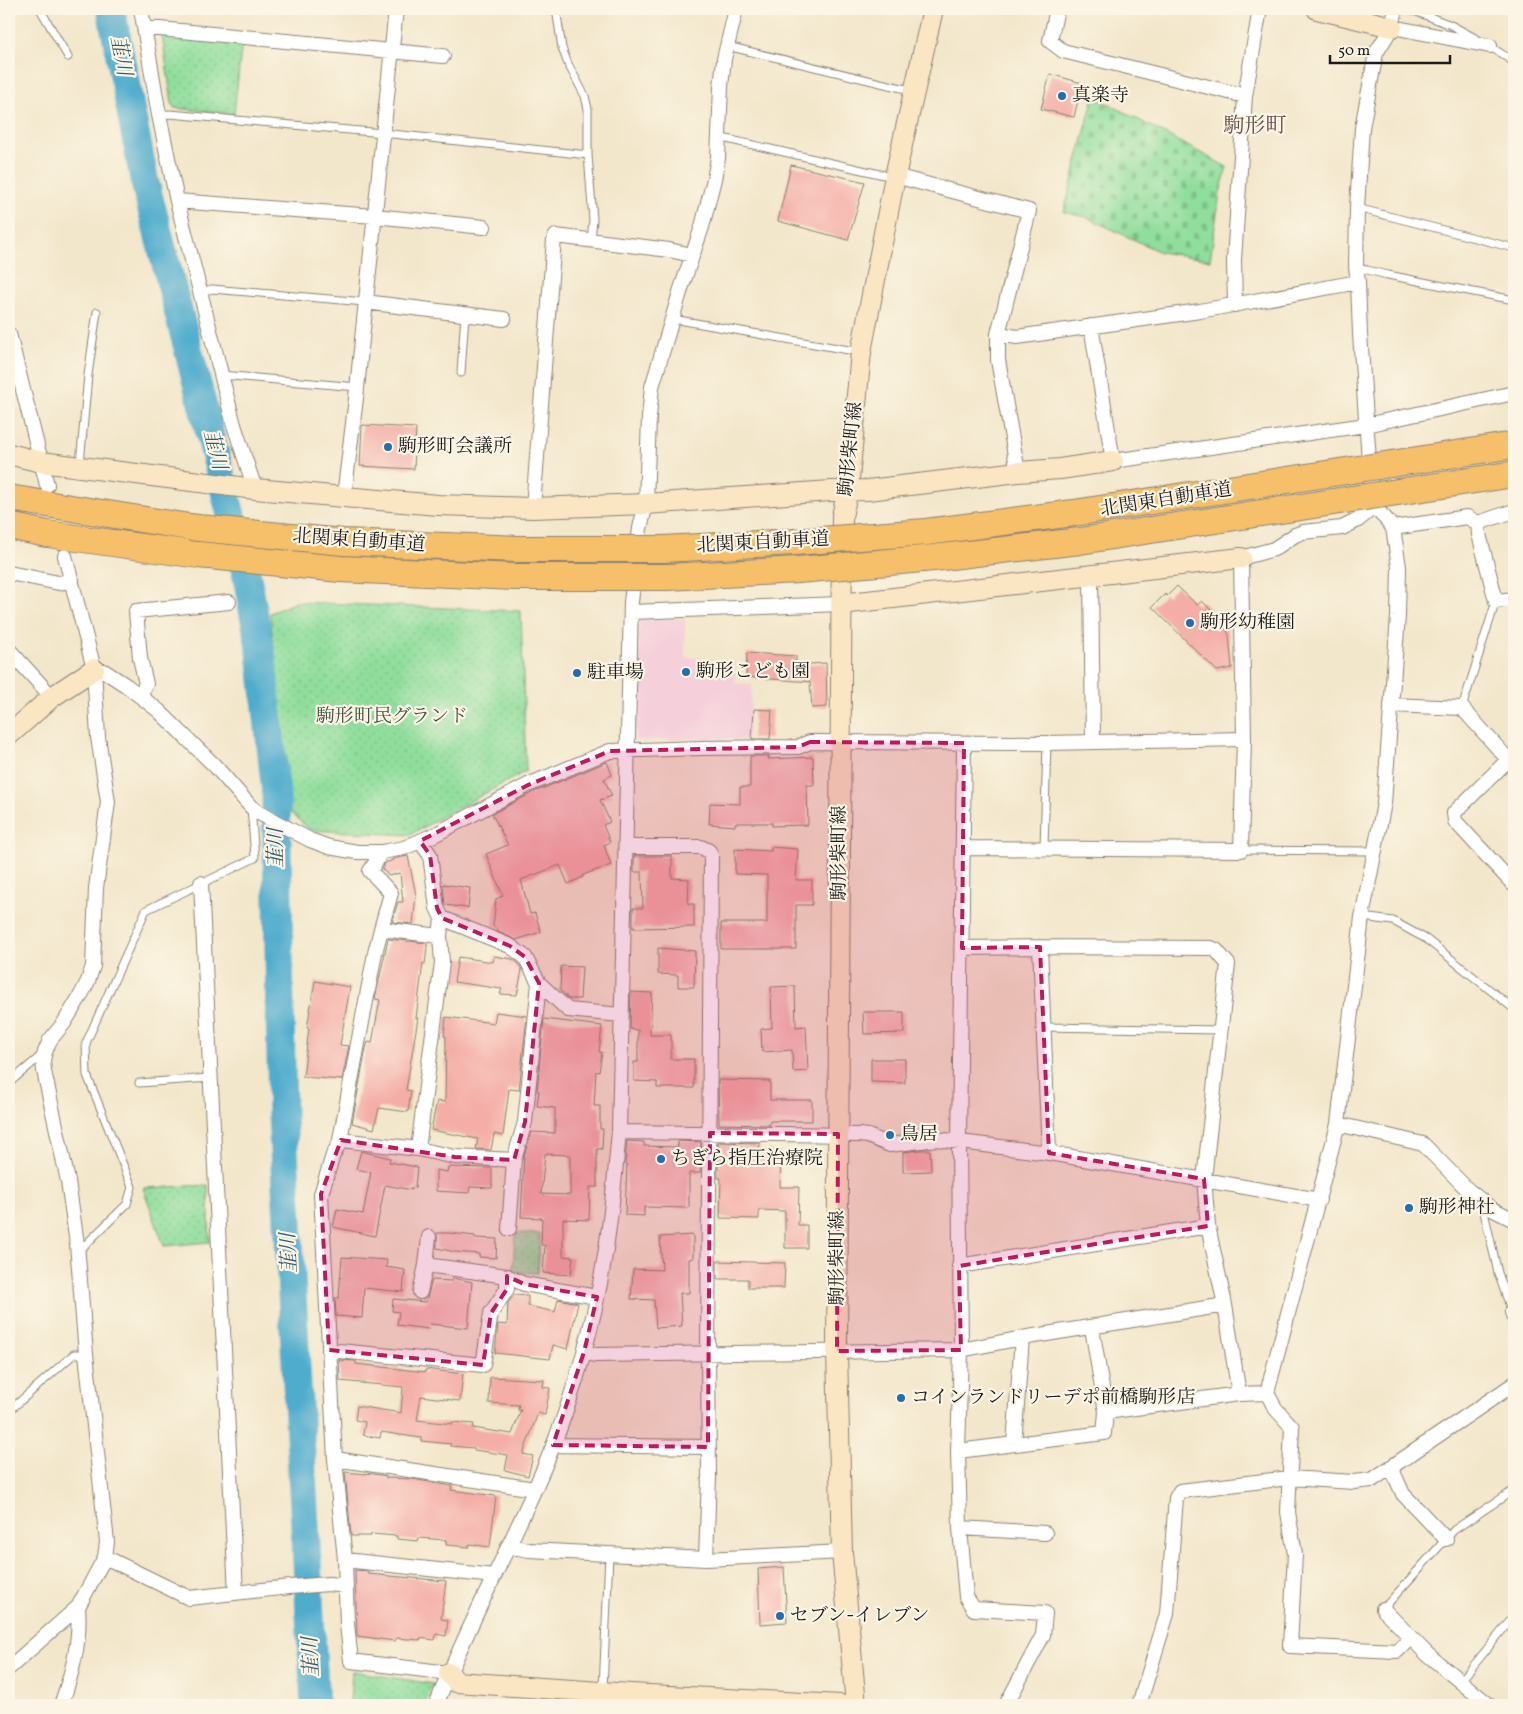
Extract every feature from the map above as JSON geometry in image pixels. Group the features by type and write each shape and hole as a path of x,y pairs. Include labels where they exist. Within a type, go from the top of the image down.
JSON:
{"highway":[{"name":"北関東自動車道","path":"9,498 189,527 342,542 519,549 664,549 926,532 1074,514 1514,446"},
{"name":"北関東自動車道","path":"9,526 47,534 199,555 340,569 515,577 666,577 798,570 934,558 1080,541 1514,474"}],"street":[{"path":"142,9 159,115 177,201 252,489"},
{"path":"344,498 396,9"},
{"path":"436,1705 535,1489 553,1445 584,1352 597,1297 610,1219 619,1132 631,612 640,528 646,504 652,387 706,213 714,179 718,158 721,87 727,46 736,9"},
{"name":"駒形柴町線","path":"856,1705 842,1552 837,1351 842,516 848,490 860,352 895,176 934,9"},
{"path":"1057,9 1050,41 1063,51 1244,96"},
{"path":"1235,305 1234,260 1244,96 1260,9"},
{"path":"1316,9 1394,18 1490,46"},
{"path":"1394,18 1376,53 1362,128 1357,208 1356,267 1366,425 1374,507 1393,528 1399,567 1398,616 1384,803 1362,917 1338,1124 1267,1393 1275,1408 1292,1426 1288,1512 1295,1554 1290,1646 1397,1651 1410,1638"},
{"path":"145,29 443,56"},
{"path":"895,176 1029,212 998,334 998,360 1018,472"},
{"path":"177,201 374,216 484,227"},
{"path":"533,508 554,239 556,236 669,250 692,255"},
{"path":"998,334 1017,337 1235,305 1358,282"},
{"path":"365,302 504,319"},
{"path":"1091,326 1113,461"},
{"path":"9,334 47,485"},
{"path":"9,454 41,462 252,489 344,498 438,505 533,508 646,504 868,490 1018,472 1060,469 1366,425 1514,393"},
{"path":"631,612 841,604 1241,558 1274,549 1303,532 1342,528 1358,520 1374,507"},
{"path":"1393,528 1467,517 1478,523 1514,511"},
{"path":"1478,523 1479,537 1496,601 1514,599"},
{"path":"9,1668 78,1607 105,1557 106,1542 86,1354 78,1252 68,1181 44,1070 45,1052 50,1040 64,1023 81,995 93,966 96,888 108,802 98,737 94,669 65,556"},
{"path":"963,848 1241,850 1244,739 1241,558"},
{"path":"9,573 59,583 72,580"},
{"path":"1091,576 1093,742"},
{"path":"140,696 146,684 140,658 136,611 229,602"},
{"path":"9,650 52,697"},
{"path":"94,669 110,675 159,711 215,766 255,810 292,832 329,847 357,852 393,851 420,841 528,785 610,751 798,747 810,742 1047,743 1244,739"},
{"path":"9,735 52,697 94,669"},
{"path":"1391,705 1462,708 1511,763 1454,813 1454,821 1514,886"},
{"path":"964,742 959,1142 961,1350 958,1451 960,1528 966,1597 974,1609 1044,1613 1043,1635 1006,1705"},
{"path":"418,1149 442,962 440,936 442,918 437,908 430,855 420,841"},
{"path":"626,846 701,847 710,851 711,855 706,1559"},
{"path":"339,1145 375,953 391,893 370,870 382,852"},
{"path":"201,883 236,1593"},
{"path":"442,918 510,946 525,957 539,983 568,1010 621,1015"},
{"path":"382,929 440,936"},
{"path":"1040,947 1049,1153"},
{"path":"962,948 1211,948 1216,950 1228,964 1204,1179 1208,1226 1225,1305 1239,1394"},
{"path":"508,1228 514,1160 524,1122 539,983"},
{"path":"1338,1124 1423,1144 1468,1190 1492,1209 1514,1220"},
{"path":"619,1132 838,1134 868,1136 890,1145 930,1139 1049,1153 1319,1200"},
{"path":"514,1160 455,1157 418,1149 341,1140 333,1155 321,1194 335,1459 345,1560 347,1624 351,1661 449,1674 456,1682 612,1695 841,1705"},
{"path":"959,1266 1208,1226"},
{"path":"420,1292 429,1238"},
{"path":"426,1265 507,1276 524,1284 597,1297"},
{"path":"329,1350 483,1365 491,1312 507,1289 507,1276"},
{"path":"584,1352 595,1355 961,1350 1022,1338 1225,1305"},
{"path":"958,1451 1104,1433 1106,1412 1092,1328"},
{"path":"1014,1444 1022,1338"},
{"path":"1139,1705 1167,1614 1176,1498 1180,1491 1289,1478 1354,1482 1372,1480 1514,1384"},
{"path":"1106,1412 1239,1394 1267,1393"},
{"path":"553,1445 708,1447"},
{"path":"335,1459 535,1489"},
{"path":"1390,1467 1403,1494 1446,1539"},
{"path":"960,1528 1045,1533"},
{"path":"508,1546 529,1550 706,1559 842,1552"},
{"path":"105,1557 190,1598 328,1584 346,1586"},
{"path":"345,1560 494,1576"},
{"path":"61,1705 71,1678 80,1627 78,1607"},
{"path":"1384,1609 1410,1638 1489,1705"}],"lane":[{"path":"40,9 68,57"},
{"path":"556,9 562,48 568,64 585,96 588,109 588,154 593,220 591,241"},
{"path":"1409,9 1451,25 1490,46 1514,62"},
{"path":"727,46 914,91"},
{"path":"159,115 170,114 383,133 588,154"},
{"path":"718,137 895,176"},
{"path":"1357,208 1514,248"},
{"path":"1356,267 1514,300"},
{"path":"201,292 212,289 365,302"},
{"path":"80,467 88,375 97,312"},
{"path":"461,373 465,314"},
{"path":"673,319 860,352"},
{"path":"221,375 357,387"},
{"path":"1462,708 1496,601"},
{"path":"1044,848 1047,743"},
{"path":"78,1252 127,1204 132,1187 87,1075 86,1042 146,910 255,858 255,810"},
{"path":"1241,850 1375,851"},
{"path":"1362,917 1393,921 1426,939 1514,1009"},
{"path":"1043,1027 1220,1030"},
{"path":"9,1083 45,1052"},
{"path":"139,1083 210,1078"},
{"path":"1481,1200 1498,1274 1513,1315"},
{"path":"9,1411 74,1354 86,1354"},
{"path":"1384,1609 1454,1530 1514,1490"},
{"path":"609,1555 612,1695"},
{"path":"1460,1682 1514,1616"}],"highlighted area":[{"path":"810,742 964,743 962,948 1040,947 1049,1153 1204,1179 1208,1226 959,1266 961,1350 837,1351 838,1134 710,1133 708,1447 553,1445 584,1352 597,1297 524,1284 507,1276 507,1289 491,1313 483,1365 329,1350 321,1194 341,1140 455,1157 514,1160 525,1122 539,983 525,957 510,946 442,918 437,908 430,855 420,841 528,785 610,751 798,747"}],"shaded area":[{"name":"駒形こども園","path":"640,618 685,619 685,657 735,662 735,683 752,684 748,739 635,740"}],"green space":[{"path":"162,35 242,41 234,114 174,108"},
{"path":"1094,96 1227,167 1220,193 1210,260 1160,252 1086,217 1064,212"},
{"name":"駒形町民グランド","path":"296,602 521,611 526,771 409,835 310,830 290,812 270,613"},
{"path":"208,1185 210,1242 164,1246 143,1188"},
{"path":"515,1233 540,1234 538,1273 513,1272"},
{"path":"352,1671 433,1684 424,1705 351,1705"}],"building":[{"name":"真楽寺","path":"1050,74 1082,83 1074,117 1041,109"},
{"path":"791,165 865,182 848,240 778,221"},
{"name":"駒形町会議所","path":"362,425 416,428 414,469 360,466"},
{"path":"1177,586 1197,605 1202,601 1224,623 1229,635 1232,668 1217,671 1152,607 1165,594 1167,596"},
{"path":"747,653 796,656 796,665 826,663 827,707 812,708 810,682 746,677"},
{"path":"754,709 772,710 770,739 752,739"},
{"path":"750,756 769,756 768,759 813,757 814,785 807,785 808,825 772,826 772,823 735,823 735,826 709,824 710,803 740,804 740,787 750,787"},
{"path":"607,762 612,775 604,779 612,796 600,800 610,822 603,825 610,842 604,845 611,865 583,875 583,877 568,884 560,865 521,880 530,914 535,913 541,932 516,940 498,932 493,926 496,899 503,896 486,854 508,845 492,814 532,793"},
{"path":"771,847 798,849 796,880 812,880 812,905 796,905 796,949 721,949 721,923 767,923 767,875 735,874 735,849 771,851"},
{"path":"408,856 416,895 413,924 392,922 398,902 403,902 400,873 389,876 382,869 385,863 392,859"},
{"path":"634,856 672,856 672,878 689,879 688,904 694,904 694,927 633,928 633,908 643,908 642,872 634,872"},
{"path":"443,884 470,888 468,908 445,905"},
{"path":"388,939 427,943 427,948 425,964 423,963 416,1018 418,1018 406,1090 411,1091 408,1112 379,1108 374,1129 352,1123 366,1048 368,1042 372,1043 380,1000 375,999"},
{"path":"658,948 695,951 694,987 678,987 678,975 658,974"},
{"path":"494,956 512,959 518,963 522,970 517,995 500,994 502,989 454,982 458,957 493,962"},
{"path":"561,966 582,967 580,999 569,999 560,990"},
{"path":"315,981 350,987 340,1045 349,1046 342,1080 303,1077 309,1028 307,1028"},
{"path":"795,986 796,1027 806,1026 808,1071 793,1072 792,1050 762,1052 761,1029 772,1028 771,987"},
{"path":"631,992 652,993 650,1035 671,1035 671,1059 694,1059 694,1088 657,1088 657,1082 634,1081 634,1062 638,1062 638,1030 630,1029"},
{"path":"496,1012 527,1016 519,1090 509,1089 503,1136 494,1134 491,1150 476,1149 478,1139 431,1130 437,1101 445,1102 446,1036 444,1036 446,1017 494,1023"},
{"path":"863,1012 904,1012 904,1033 864,1034"},
{"path":"544,1019 602,1026 599,1052 602,1052 599,1072 596,1071 594,1106 600,1106 600,1129 603,1129 602,1149 597,1149 597,1187 590,1187 589,1220 563,1219 563,1256 573,1257 571,1275 543,1273 545,1245 541,1245 542,1218 521,1217 524,1156 531,1132 555,1133 555,1108 537,1106 539,1091 537,1091","holes":["545,1154 570,1155 570,1195 541,1194"]},
{"path":"871,1059 905,1059 905,1083 871,1082"},
{"path":"718,1080 770,1081 770,1100 812,1100 812,1121 770,1121 770,1125 719,1124"},
{"path":"627,1141 644,1142 644,1146 678,1147 678,1141 701,1142 700,1173 689,1173 689,1208 644,1207 644,1216 625,1215"},
{"path":"718,1142 760,1143 759,1151 781,1151 780,1187 799,1187 798,1225 807,1225 807,1248 785,1248 785,1211 759,1210 759,1219 720,1218 721,1178 718,1178"},
{"path":"930,1150 931,1171 903,1172 903,1152"},
{"path":"361,1151 390,1158 389,1162 417,1167 415,1188 412,1187 412,1190 385,1185 375,1236 333,1227 337,1209 363,1214 371,1172 356,1169"},
{"path":"448,1167 492,1168 492,1188 470,1187 469,1193 436,1191 436,1170 447,1172"},
{"path":"437,1233 497,1239 496,1258 479,1257 479,1254 437,1248"},
{"path":"693,1235 693,1258 689,1259 689,1293 680,1293 682,1326 656,1328 654,1300 631,1299 633,1269 662,1270 660,1237"},
{"path":"342,1257 387,1260 386,1267 405,1270 403,1292 364,1288 362,1318 336,1316 335,1298 339,1298"},
{"path":"717,1261 785,1263 784,1288 748,1288 748,1279 717,1279"},
{"path":"452,1278 472,1282 468,1328 430,1324 429,1329 397,1325 399,1312 392,1311 393,1299 426,1302 432,1280 452,1281"},
{"path":"514,1295 528,1296 528,1306 555,1312 558,1299 578,1303 568,1349 553,1345 550,1359 495,1353 498,1324 507,1325 508,1303"},
{"path":"339,1360 356,1361 356,1364 425,1372 426,1369 463,1374 460,1401 421,1396 417,1420 452,1424 452,1422 474,1424 473,1428 512,1434 521,1410 518,1410 519,1405 489,1403 490,1377 544,1380 543,1387 550,1388 545,1415 538,1413 523,1454 533,1456 528,1476 505,1470 508,1455 474,1450 474,1448 450,1446 451,1444 421,1441 421,1438 381,1432 380,1438 363,1435 365,1422 355,1420 357,1406 401,1413 403,1387 340,1381"},
{"path":"345,1472 367,1473 386,1476 386,1478 412,1479 452,1486 451,1490 496,1496 490,1547 469,1544 469,1547 446,1545 446,1540 419,1538 418,1541 397,1539 397,1536 371,1534 371,1536 351,1536"},
{"path":"784,1567 787,1622 760,1624 758,1569"},
{"path":"355,1570 368,1571 368,1574 446,1581 441,1619 448,1620 446,1636 436,1634 435,1640 396,1638 395,1641 357,1636"}],"waterway":[{"name":"韮川","path":"111,9 144,179 247,577 261,652 276,794 282,1115 315,1705"}],"place":[{"name":"真楽寺","path":"1062,96"},
{"name":"駒形町会議所","path":"388,447"},
{"name":"駒形幼稚園","path":"1190,623"},
{"name":"駒形こども園","path":"686,672"},
{"name":"駐車場","path":"577,673"},
{"name":"鳥居","path":"890,1135"},
{"name":"ちぎら指圧治療院","path":"661,1159"},
{"name":"駒形神社","path":"1409,1208"},
{"name":"コインランドリーデポ前橋駒形店","path":"901,1398"},
{"name":"セブン-イレブン","path":"780,1616"}],"district":[{"name":"駒形町","path":"1255,126"}]}
